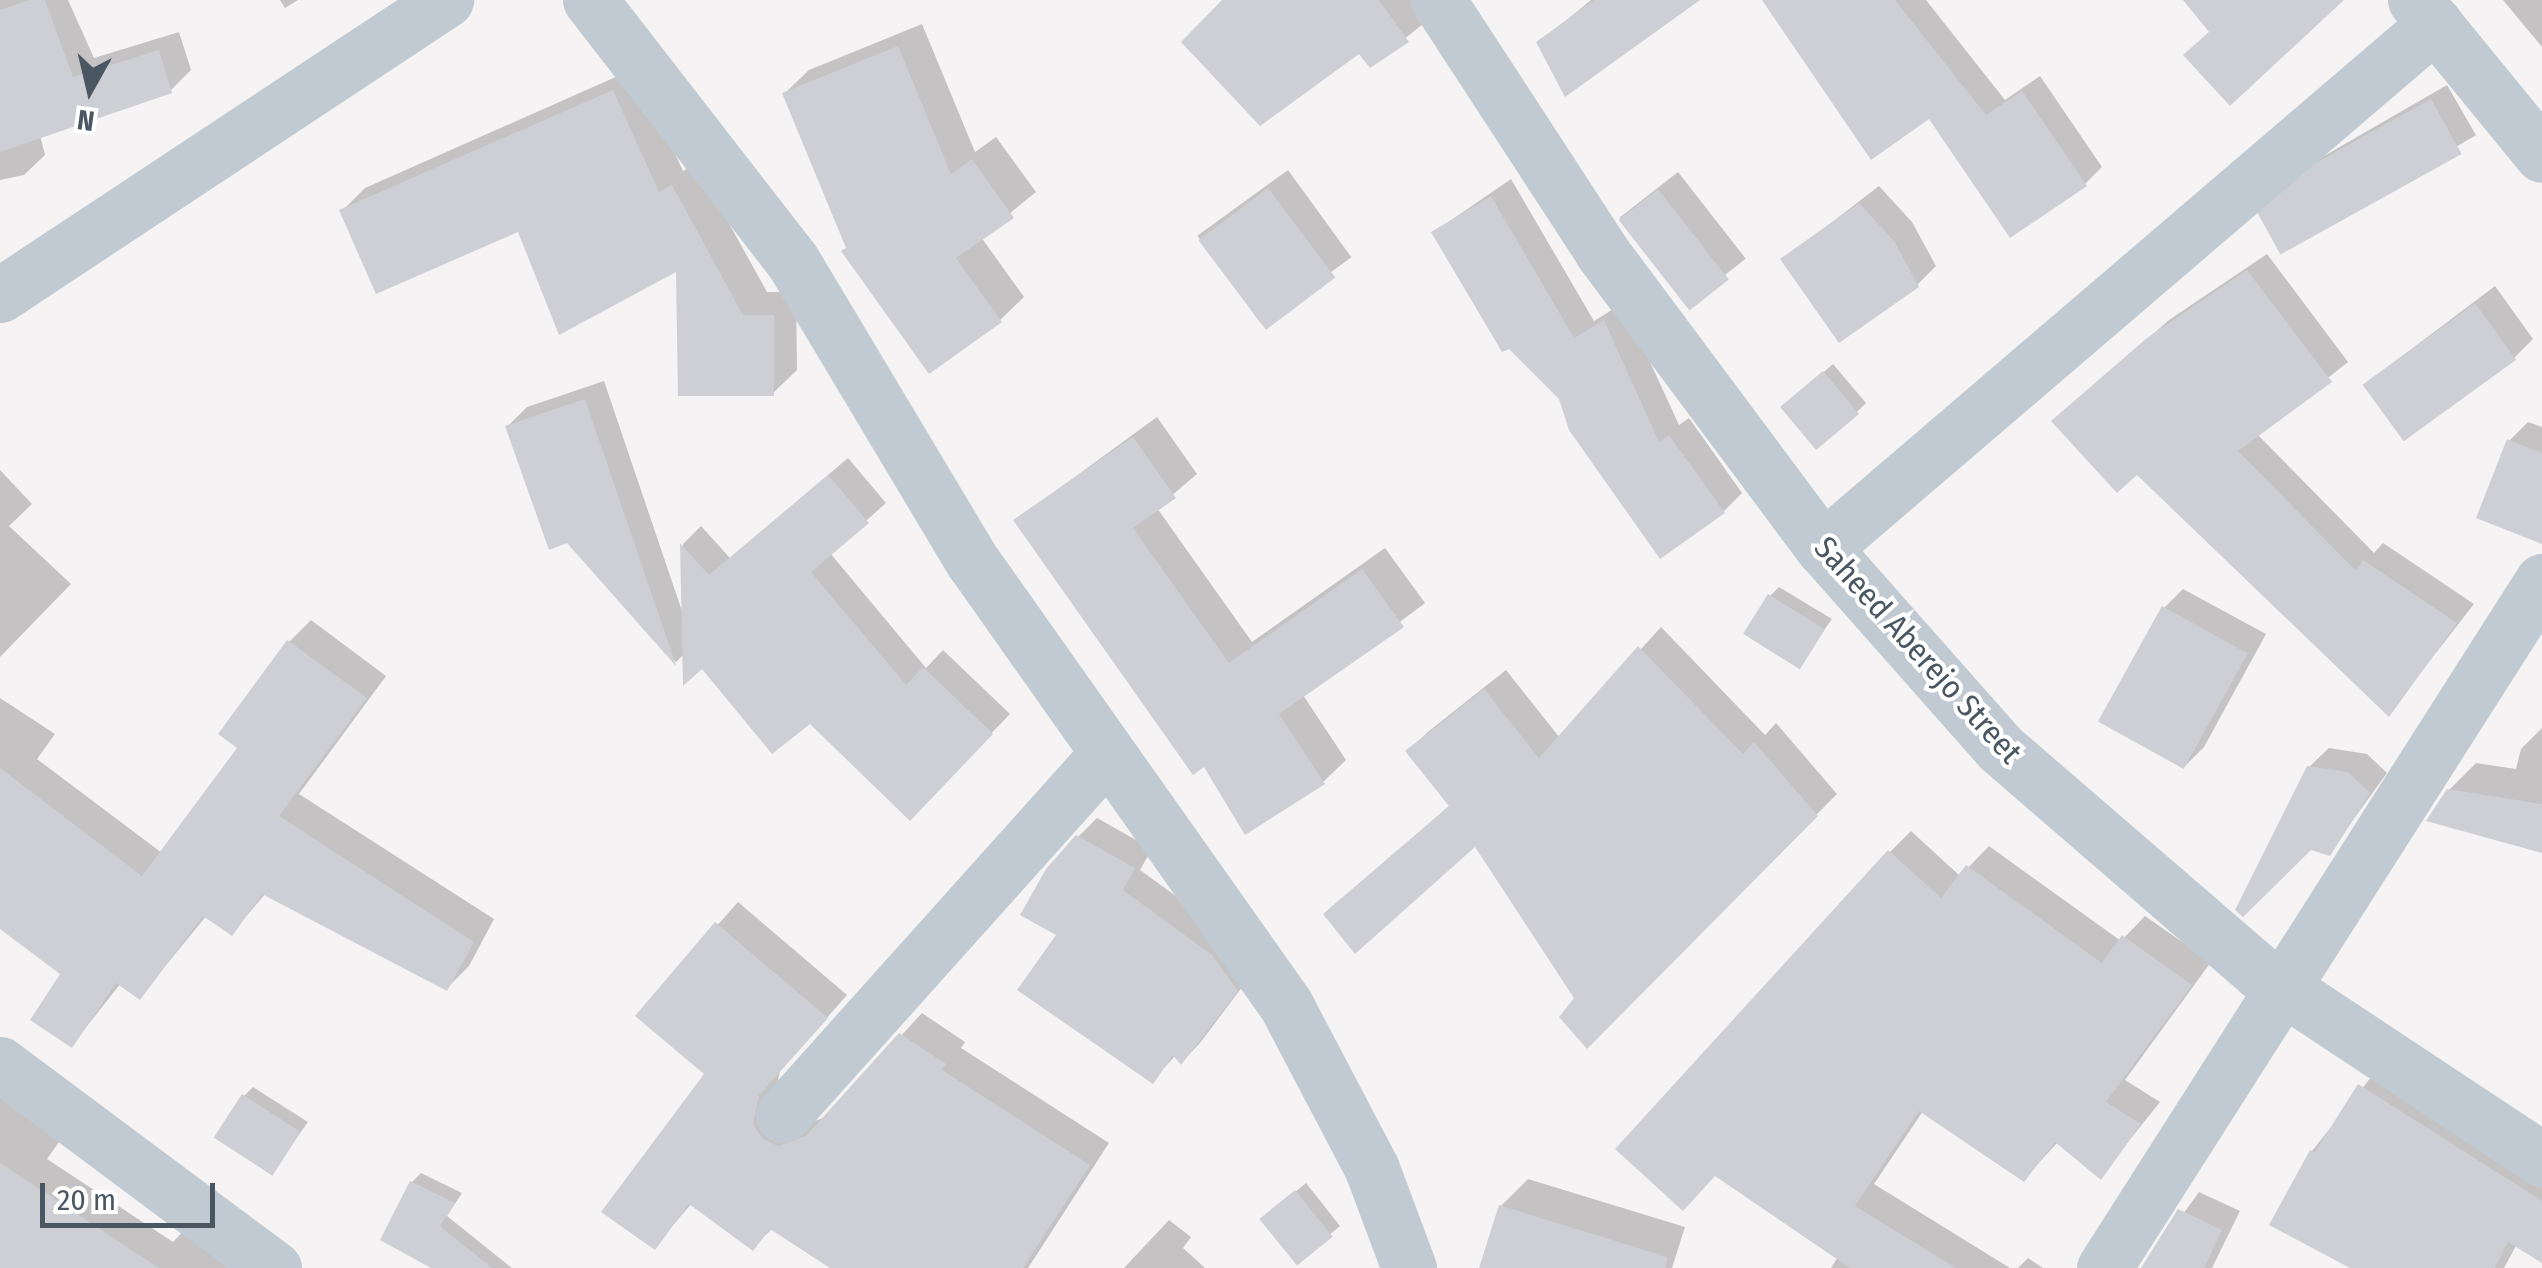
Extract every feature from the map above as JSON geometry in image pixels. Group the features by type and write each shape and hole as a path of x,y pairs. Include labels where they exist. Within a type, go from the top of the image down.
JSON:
{"street":[{"path":"0,295 446,0"},
{"path":"590,0 792,260 973,562 1286,1005 1372,1170 1409,1268"},
{"name":"Saheed Aberejo Street","path":"1438,0 1602,252 1823,548 2001,749 2280,985 2542,1159"},
{"path":"1823,548 2425,12 2542,155"},
{"path":"2104,1268 2280,985 2542,581"},
{"path":"783,1115 1106,754"},
{"path":"0,1064 266,1266"}],"building":[{"path":"29,0 45,0 73,77 159,50 172,93 0,152 0,10"},
{"path":"1222,0 1379,0 1409,42 1370,68 1359,54 1260,126 1181,42"},
{"path":"1594,0 1700,0 1565,97 1536,42"},
{"path":"1762,0 1895,0 1986,115 2022,91 2087,186 2010,238 1929,119 1871,160"},
{"path":"2183,0 2344,0 2230,106 2183,55 2209,32"},
{"path":"898,46 951,174 972,159 1014,218 956,258 1002,322 929,374 841,251 846,248 782,93"},
{"path":"613,90 659,192 672,185 743,315 774,315 774,396 678,396 676,272 559,335 518,232 376,294 339,210"},
{"path":"2431,99 2462,154 2280,254 2250,199"},
{"path":"1268,188 1335,277 1266,330 1199,240"},
{"path":"1658,189 1729,280 1689,310 1619,220"},
{"path":"1491,196 1574,338 1604,320 1659,442 1669,435 1725,513 1660,559 1569,430 1559,399 1509,349 1502,352 1431,232"},
{"path":"1859,203 1894,241 1919,287 1839,343 1780,259"},
{"path":"2247,270 2332,382 2238,451 2356,571 2363,560 2457,623 2389,717 2137,475 2117,493 2051,421 2147,338"},
{"path":"2475,303 2516,360 2404,441 2363,385"},
{"path":"1823,371 1859,414 1816,450 1780,407"},
{"path":"585,399 676,666 567,543 549,550 505,426"},
{"path":"1133,437 1176,498 1133,528 1229,663 1362,569 1404,627 1279,714 1325,784 1245,835 1204,767 1193,775 1013,520"},
{"path":"2507,439 2542,453 2542,544 2476,518"},
{"path":"828,475 869,523 811,572 906,685 923,667 993,734 910,821 810,724 772,754 702,669 683,686 680,543 709,575"},
{"path":"1768,594 1825,630 1800,669 1743,634"},
{"path":"2162,606 2248,654 2184,769 2098,721"},
{"path":"287,640 367,698 279,816 474,942 447,991 262,894 232,936 203,916 140,1000 116,983 72,1048 30,1020 60,974 0,929 0,768 142,876 237,748 218,734"},
{"path":"1638,646 1743,754 1754,742 1818,816 1587,1049 1559,1017 1574,998 1475,847 1355,954 1323,914 1449,806 1405,751 1484,689 1539,758"},
{"path":"2307,766 2348,772 2370,793 2330,856 2311,850 2243,917 2235,910"},
{"path":"2447,789 2542,804 2542,853 2426,821"},
{"path":"1076,835 1135,868 1123,890 1212,955 1238,991 1181,1065 1173,1055 1153,1084 1017,990 1056,935 1020,915 1046,869"},
{"path":"1888,850 1941,898 1966,865 2102,963 2122,935 2192,985 2106,1102 2141,1124 2101,1180 2055,1142 2024,1182 1919,1111 1855,1206 1956,1268 1850,1268 1715,1176 1683,1211 1615,1149"},
{"path":"715,922 828,1018 759,1095 753,1124 763,1139 778,1146 806,1136 899,1033 946,1064 942,1070 1090,1165 1023,1268 830,1268 770,1229 753,1251 689,1204 655,1250 601,1212 704,1074 635,1016"},
{"path":"2358,1084 2542,1201 2542,1263 2508,1242 2495,1268 2350,1268 2269,1225 2310,1150 2315,1152"},
{"path":"242,1094 301,1132 272,1176 214,1138"},
{"path":"0,1163 159,1268 0,1268"},
{"path":"410,1181 455,1203 440,1226 492,1268 431,1268 380,1240"},
{"path":"1295,1190 1333,1237 1297,1266 1259,1219"},
{"path":"1499,1205 1667,1257 1666,1268 1479,1268"},
{"path":"2178,1209 2222,1230 2204,1268 2141,1268"}]}
